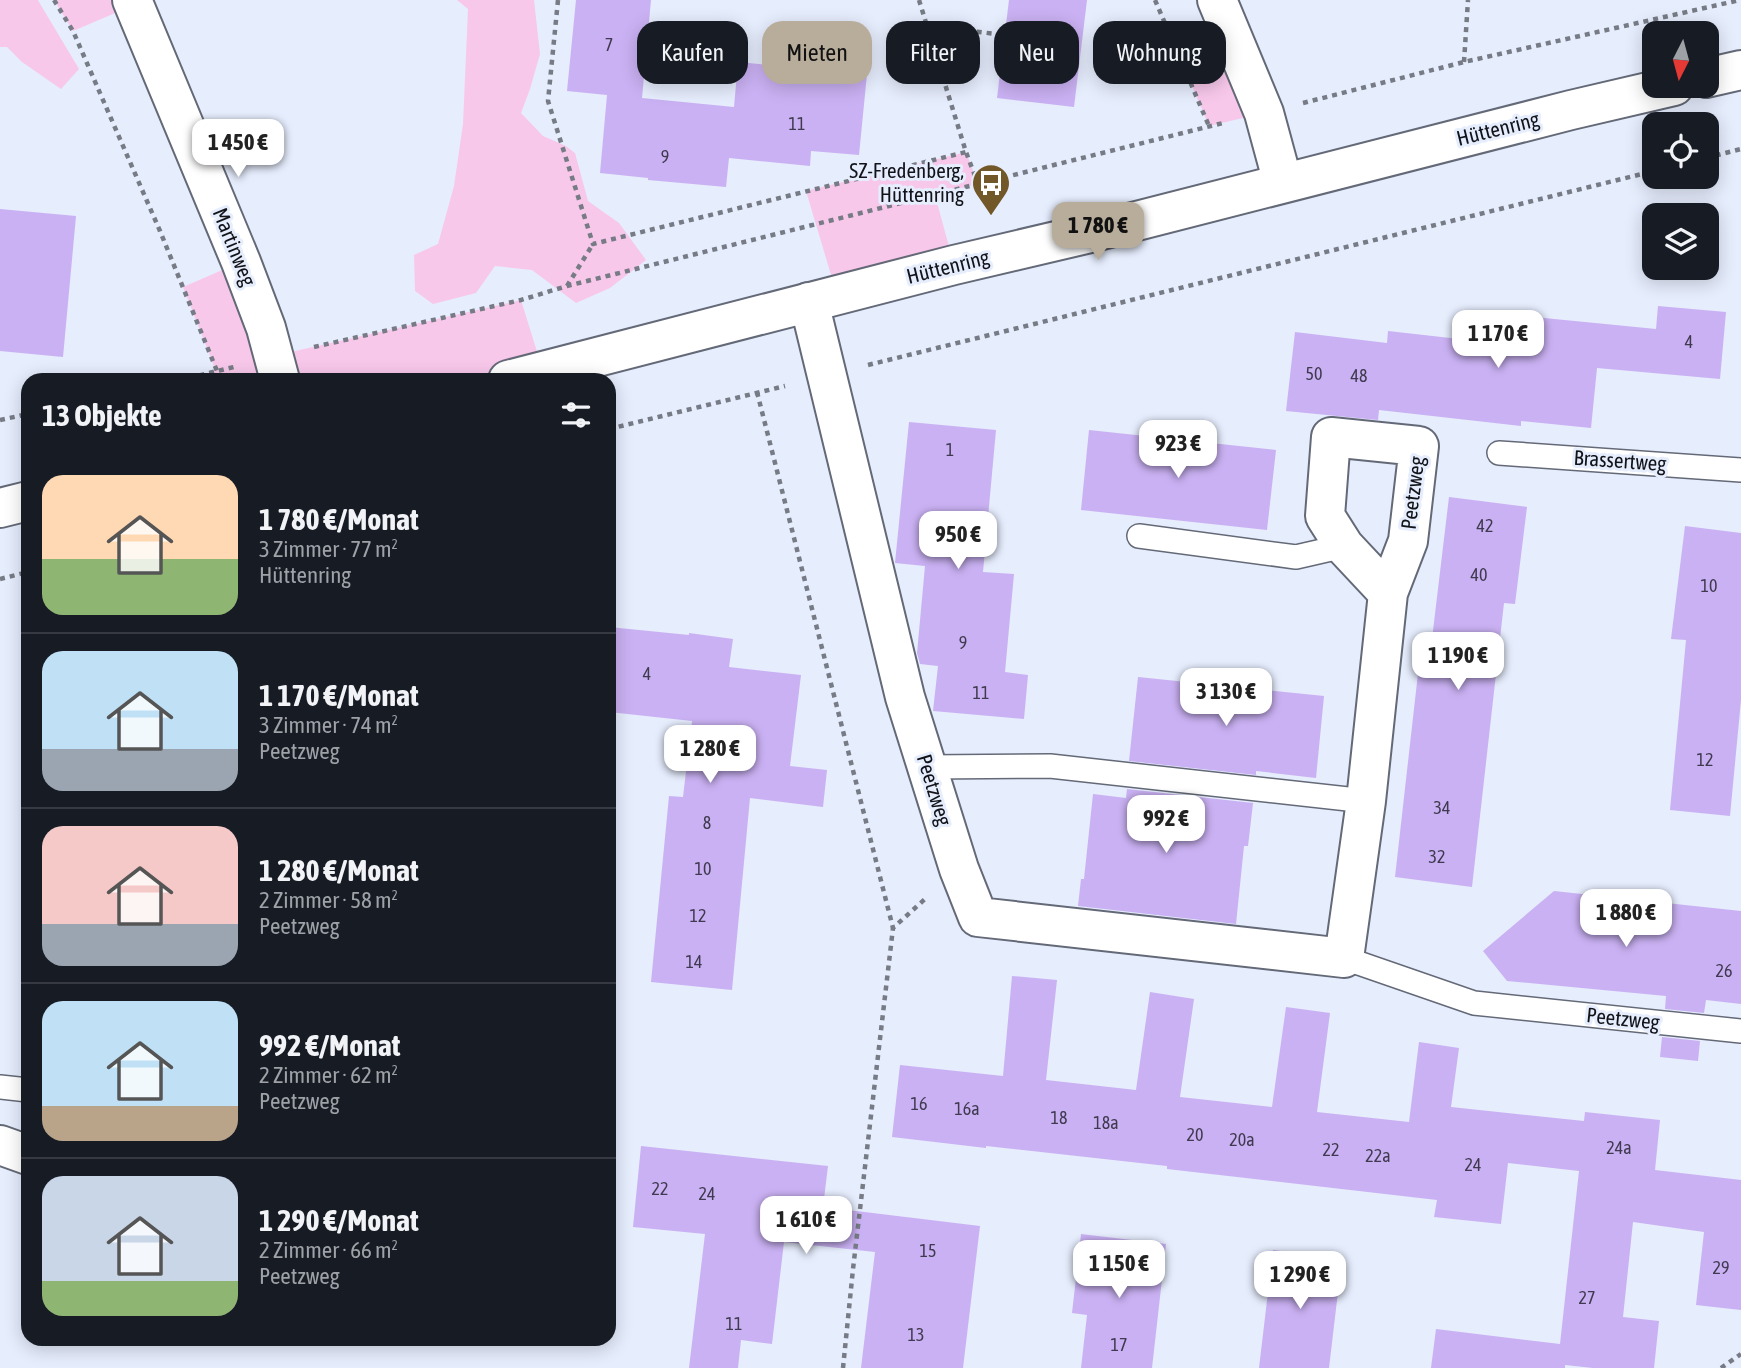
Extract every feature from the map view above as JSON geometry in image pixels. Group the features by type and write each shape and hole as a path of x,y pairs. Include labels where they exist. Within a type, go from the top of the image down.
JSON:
{"street":[{"name":"Martinweg","path":"132,0 238,254 266,328 276,368"},
{"path":"1217,0 1264,113 1283,183"},
{"path":"1719,75 1741,70"},
{"name":"Hüttenring","path":"535,373 1642,94"},
{"name":"Peetzweg","path":"810,302 905,697 958,869 978,917 1344,958 1366,802 1388,593 1408,541 1419,446 1331,437 1325,516 1344,546 1388,593"},
{"path":"0,508 21,503"},
{"path":"0,1144 21,1152"}],"lane":[{"name":"Brassertweg","path":"1499,453 1741,470"},
{"path":"1139,536 1296,556 1344,546"},
{"path":"927,767 1050,766 1366,802"},
{"name":"Peetzweg","path":"1344,958 1474,1003 1741,1031"},
{"path":"0,1087 21,1089"}],"path":[{"path":"54,0 73,31 160,231 217,372"},
{"path":"558,0 548,101 593,244"},
{"path":"919,0 925,21"},
{"path":"1155,0 1209,126"},
{"path":"1464,62 1468,0"},
{"path":"212,373 276,368 567,286 1464,62 1740,0"},
{"path":"945,84 978,184"},
{"path":"1719,155 1741,149"},
{"path":"567,286 593,244 966,152"},
{"path":"616,427 1642,174"},
{"path":"757,392 893,928 843,1368"},
{"path":"0,419 21,415"},
{"path":"0,579 21,574"},
{"path":"893,928 958,869"},
{"path":"1721,1368 1741,1354"}],"shaded area":[{"path":"0,0 38,0 79,69 61,89 22,62 7,47 0,47"},
{"path":"54,0 132,0 134,5 73,31"},
{"path":"457,0 534,0 540,54 521,113 543,136 575,153 588,201 619,223 646,260 610,288 576,303 532,270 495,266 476,293 433,304 415,291 414,255 438,244 454,186 463,124 468,9"},
{"path":"1226,22 1264,113 1209,126 1191,84 1226,84"},
{"path":"966,152 978,184 935,195 954,265 837,295 806,191"},
{"path":"241,262 273,356 521,300 543,371 208,373 216,371 183,287"}],"building":[{"path":"576,0 651,0 649,21 637,21 637,84 643,84 642,98 734,107 736,84 748,84 748,63 762,64 762,84 866,84 859,155 811,151 810,166 729,158 726,187 600,173 607,95 567,91"},
{"path":"1009,0 1087,0 1079,66 1079,21 1006,21"},
{"path":"999,84 1077,84 1074,107 997,98"},
{"path":"0,209 76,216 63,357 0,351"},
{"path":"1658,306 1726,312 1720,379 1597,368 1591,428 1521,421 1521,426 1379,410 1378,420 1286,411 1295,332 1387,343 1388,331 1531,347 1534,317 1656,329"},
{"path":"909,422 996,430 983,572 1014,574 1005,672 1028,675 1024,719 933,711 938,666 920,664 917,653 925,566 895,563"},
{"path":"1089,430 1276,450 1267,530 1081,510"},
{"path":"1449,497 1527,507 1515,604 1504,603 1472,887 1395,877 1422,638 1432,639"},
{"path":"1685,526 1741,533 1741,700 1730,816 1670,810 1686,640 1671,639"},
{"path":"616,628 733,639 729,667 801,675 790,766 827,770 823,807 750,798 732,990 651,982 669,796 683,797 692,721 616,713"},
{"path":"1138,677 1324,696 1316,778 1256,771 1256,775 1129,761"},
{"path":"1127,789 1253,803 1248,846 1244,846 1236,924 1078,906 1081,879 1084,879 1093,794 1126,798"},
{"path":"1554,891 1741,911 1741,1004 1706,1000 1704,1013 1665,1009 1666,996 1507,981 1483,951"},
{"path":"1012,976 1057,980 1046,1080 1136,1090 1150,992 1194,999 1180,1097 1272,1107 1286,1007 1330,1013 1317,1112 1409,1122 1419,1042 1459,1048 1451,1107 1584,1121 1585,1112 1660,1120 1655,1170 1741,1180 1741,1310 1696,1305 1704,1232 1633,1222 1623,1317 1659,1321 1654,1368 1565,1365 1565,1368 1431,1368 1436,1329 1560,1344 1579,1171 1508,1163 1501,1224 1434,1217 1437,1200 1167,1169 1167,1166 892,1137 900,1065 1003,1076"},
{"path":"1662,1037 1700,1041 1698,1061 1660,1057"},
{"path":"641,1146 828,1166 823,1207 980,1226 963,1368 861,1368 875,1252 784,1242 772,1344 741,1340 738,1368 689,1368 705,1234 633,1227"},
{"path":"1081,1234 1166,1244 1152,1368 1081,1368 1087,1315 1072,1313"},
{"path":"1273,1250 1342,1258 1329,1368 1259,1368"}],"place":[{"name":"SZ-Fredenberg, Hüttenring","path":"991,217"}]}
